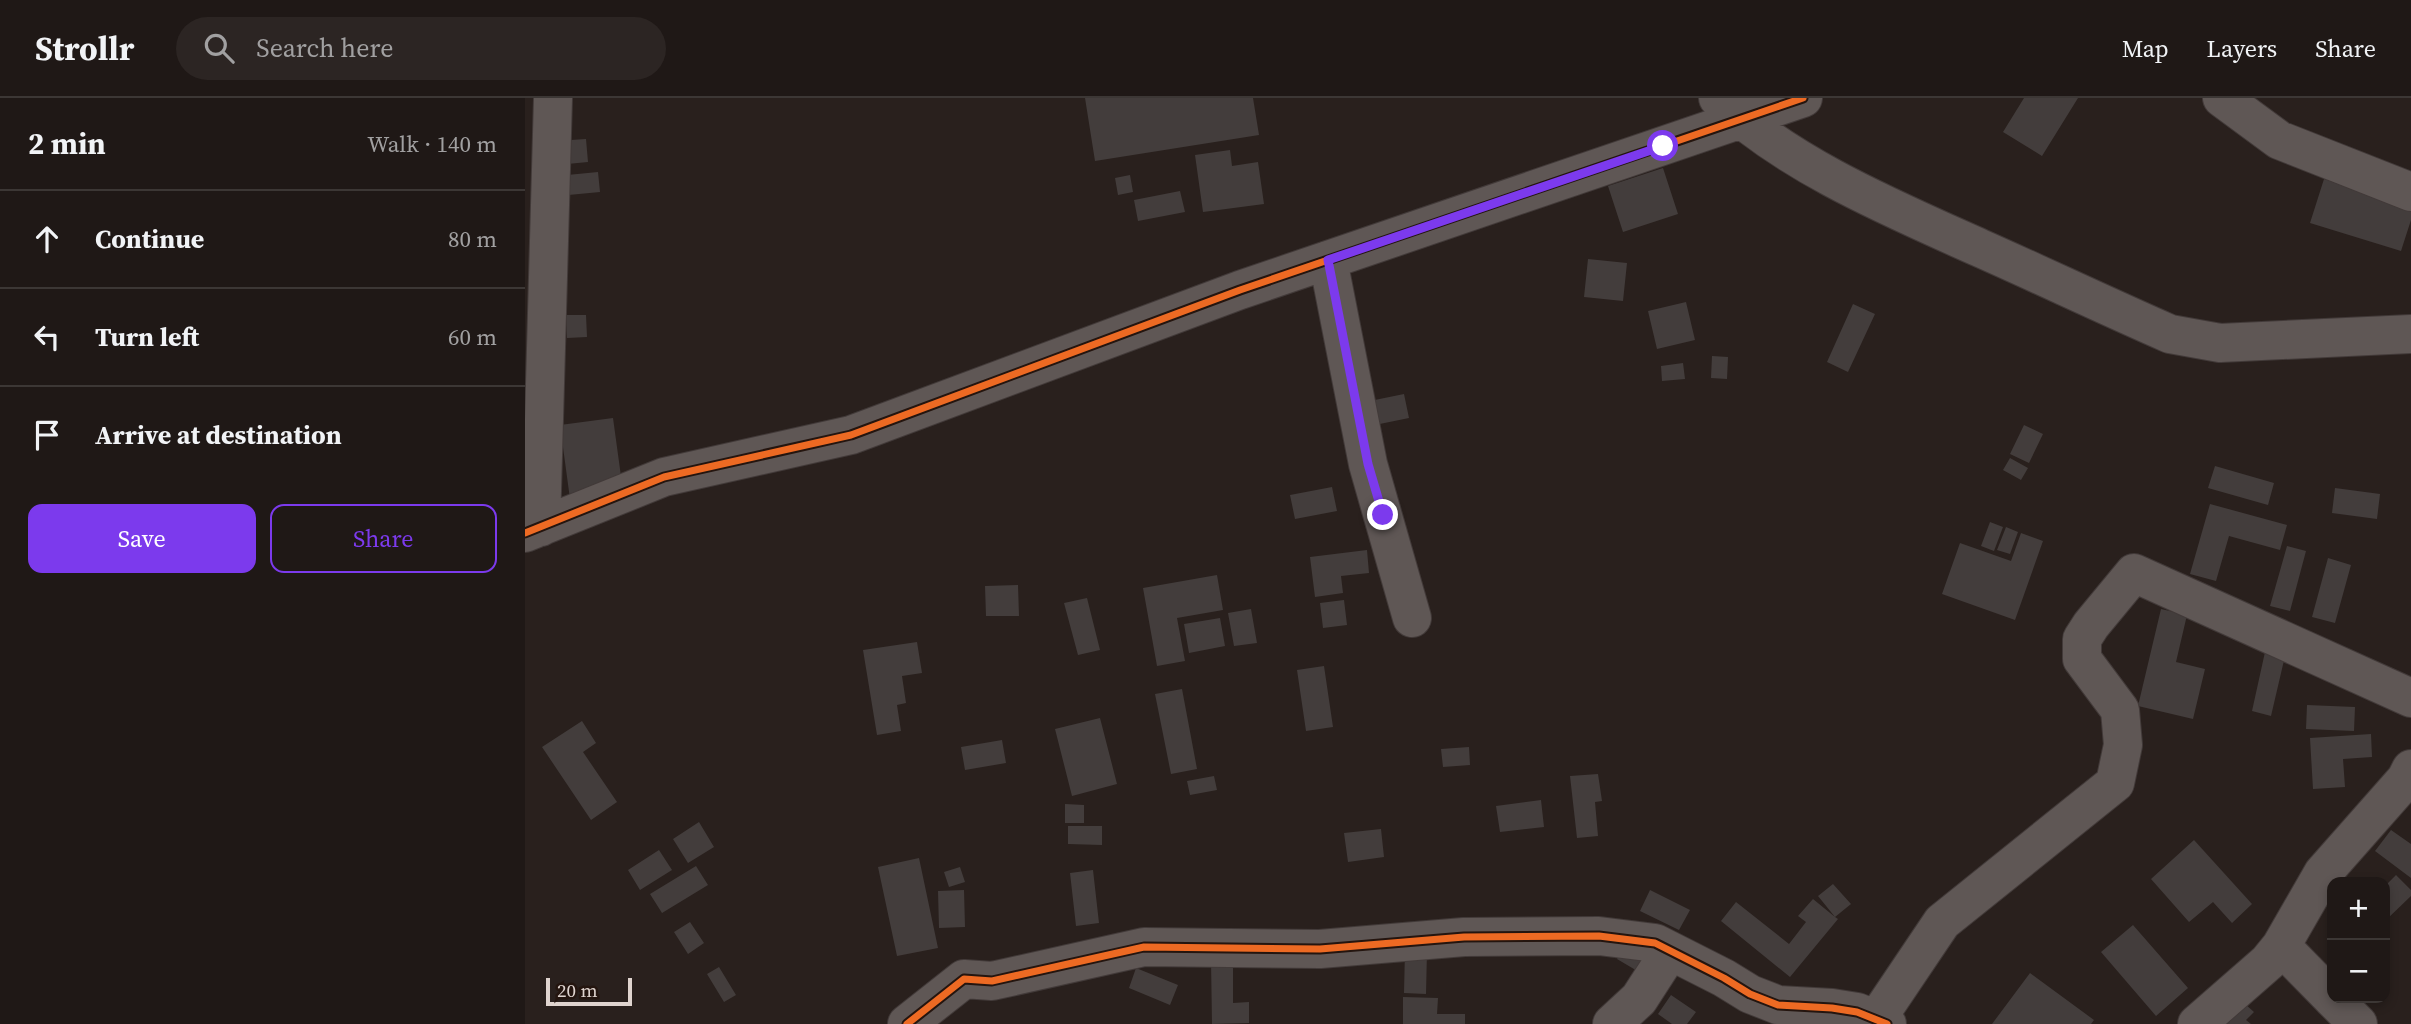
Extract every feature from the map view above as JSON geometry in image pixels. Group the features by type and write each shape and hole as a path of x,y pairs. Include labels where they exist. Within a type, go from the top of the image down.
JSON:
{"street":[{"path":"553,98 533,530 664,477 851,435 1729,109 1804,98"},
{"path":"2222,98 2279,140 2411,192"},
{"path":"1729,109 1798,158 1886,205 2169,334 2220,343 2411,334"},
{"path":"1328,260 1368,464 1412,618"},
{"path":"907,1024 964,979 992,981 1144,947 1320,950 1464,937 1599,936 1655,943 1750,994 1778,1005 1857,1012 1881,1022 1942,922 2115,783 2123,745 2120,710 2082,659 2082,639 2134,573 2411,698"},
{"path":"2197,1024 2268,962 2281,946 2323,873 2406,779 2411,769"},
{"path":"2281,946 2327,993"},
{"path":"1612,1024 1639,999 1670,951"},
{"path":"2337,1003 2358,1024"}],"building":[{"path":"1085,98 1253,98 1259,135 1095,161"},
{"path":"2024,98 2078,98 2042,156 2003,132"},
{"path":"586,139 588,162 557,165 555,141"},
{"path":"1230,150 1232,166 1258,162 1264,204 1203,212 1195,155"},
{"path":"1663,168 1678,214 1623,232 1608,186"},
{"path":"598,172 600,192 558,196 557,176"},
{"path":"1130,175 1133,192 1118,195 1115,178"},
{"path":"2324,179 2411,206 2411,220 2401,251 2310,223"},
{"path":"1180,191 1185,212 1138,221 1134,200"},
{"path":"1588,259 1627,263 1623,301 1584,297"},
{"path":"1686,302 1695,340 1657,349 1648,311"},
{"path":"1853,304 1875,314 1848,372 1827,362"},
{"path":"566,315 586,315 587,337 567,338"},
{"path":"1712,356 1728,357 1727,379 1711,378"},
{"path":"1683,363 1685,379 1662,381 1661,366"},
{"path":"1404,394 1409,418 1365,427 1360,403"},
{"path":"613,418 623,491 570,499 560,425"},
{"path":"2024,425 2043,434 2029,463 2010,454"},
{"path":"2010,458 2028,468 2021,480 2003,470"},
{"path":"2215,466 2274,483 2268,505 2208,488"},
{"path":"1332,487 1337,511 1295,519 1290,495"},
{"path":"2335,488 2380,494 2377,519 2332,513"},
{"path":"2210,504 2287,525 2280,550 2229,536 2216,581 2190,574"},
{"path":"1990,522 2003,527 1994,551 1981,546"},
{"path":"2006,527 2018,532 2010,554 1997,550"},
{"path":"2021,533 2043,541 2015,620 1942,594 1960,543 2011,561"},
{"path":"2287,546 2306,551 2290,611 2270,606"},
{"path":"1367,550 1369,573 1341,576 1343,593 1315,597 1310,557"},
{"path":"2328,558 2351,565 2335,623 2312,617"},
{"path":"1217,575 1223,610 1177,618 1185,661 1157,666 1143,588"},
{"path":"1018,585 1019,616 986,616 985,586"},
{"path":"1087,598 1100,650 1078,655 1064,603"},
{"path":"1344,600 1347,625 1323,628 1320,603"},
{"path":"1251,609 1257,643 1234,646 1228,613"},
{"path":"2161,609 2187,615 2176,662 2205,669 2193,719 2138,706"},
{"path":"1220,618 1225,646 1189,653 1184,624"},
{"path":"917,642 922,673 902,676 906,703 897,705 901,731 877,735 863,650"},
{"path":"2265,652 2285,656 2271,716 2252,711"},
{"path":"1324,666 1333,727 1306,731 1297,670"},
{"path":"1182,689 1197,769 1171,774 1155,694"},
{"path":"2307,705 2355,707 2354,731 2306,729"},
{"path":"1100,718 1117,784 1072,796 1055,729"},
{"path":"582,721 596,743 583,752 617,802 591,820 542,747"},
{"path":"2371,734 2372,757 2343,759 2345,787 2313,789 2310,738"},
{"path":"1002,740 1006,763 965,770 961,747"},
{"path":"1469,747 1470,765 1443,767 1441,749"},
{"path":"1598,774 1602,801 1595,802 1598,836 1577,838 1570,776"},
{"path":"1214,776 1217,790 1190,795 1187,781"},
{"path":"1541,800 1544,827 1500,832 1496,806"},
{"path":"1065,804 1084,805 1084,823 1065,823"},
{"path":"699,822 714,847 688,863 673,839"},
{"path":"1068,826 1102,826 1102,845 1068,844"},
{"path":"1381,829 1384,857 1348,862 1344,833"},
{"path":"2391,830 2411,844 2411,878 2375,851"},
{"path":"2194,840 2252,904 2232,923 2213,902 2189,922 2151,879"},
{"path":"659,850 672,870 640,890 628,870"},
{"path":"919,858 938,948 897,956 878,867"},
{"path":"696,866 708,885 662,913 650,894"},
{"path":"960,867 965,882 949,887 944,872"},
{"path":"1093,870 1099,923 1076,926 1070,873"},
{"path":"2396,875 2411,890 2411,896 2390,916 2390,881"},
{"path":"1833,884 1851,904 1835,917 1818,896"},
{"path":"964,890 965,927 939,928 938,891"},
{"path":"1650,890 1690,910 1679,930 1640,911"},
{"path":"1813,899 1838,919 1790,977 1721,921 1736,902 1789,944 1806,922 1798,916"},
{"path":"690,922 704,943 688,954 674,932"},
{"path":"2133,925 2188,988 2156,1016 2101,952"},
{"path":"1624,948 1646,961 1639,972 1617,959"},
{"path":"1405,950 1427,951 1426,994 1404,993"},
{"path":"1211,960 1233,960 1233,1003 1249,1002 1249,1023 1212,1024"},
{"path":"719,967 736,995 724,1002 707,974"},
{"path":"1136,968 1178,985 1170,1005 1129,988"},
{"path":"2030,973 2094,1020 2091,1024 1992,1024"},
{"path":"1671,995 1696,1012 1687,1024 1672,1024 1658,1014"},
{"path":"2235,995 2254,1012 2246,1020 2251,1024 2209,1024"},
{"path":"1403,997 1438,998 1437,1014 1465,1014 1465,1024 1403,1024"}],"cycle path":[{"path":"525,533 664,477 851,435 1240,290 1803,98"},
{"path":"907,1024 964,979 992,981 1144,947 1320,949 1464,937 1599,936 1655,943 1750,994 1778,1005 1857,1012 1887,1024"}],"route":[{"path":"1383,515 1368,464 1328,260 1663,146"}]}
